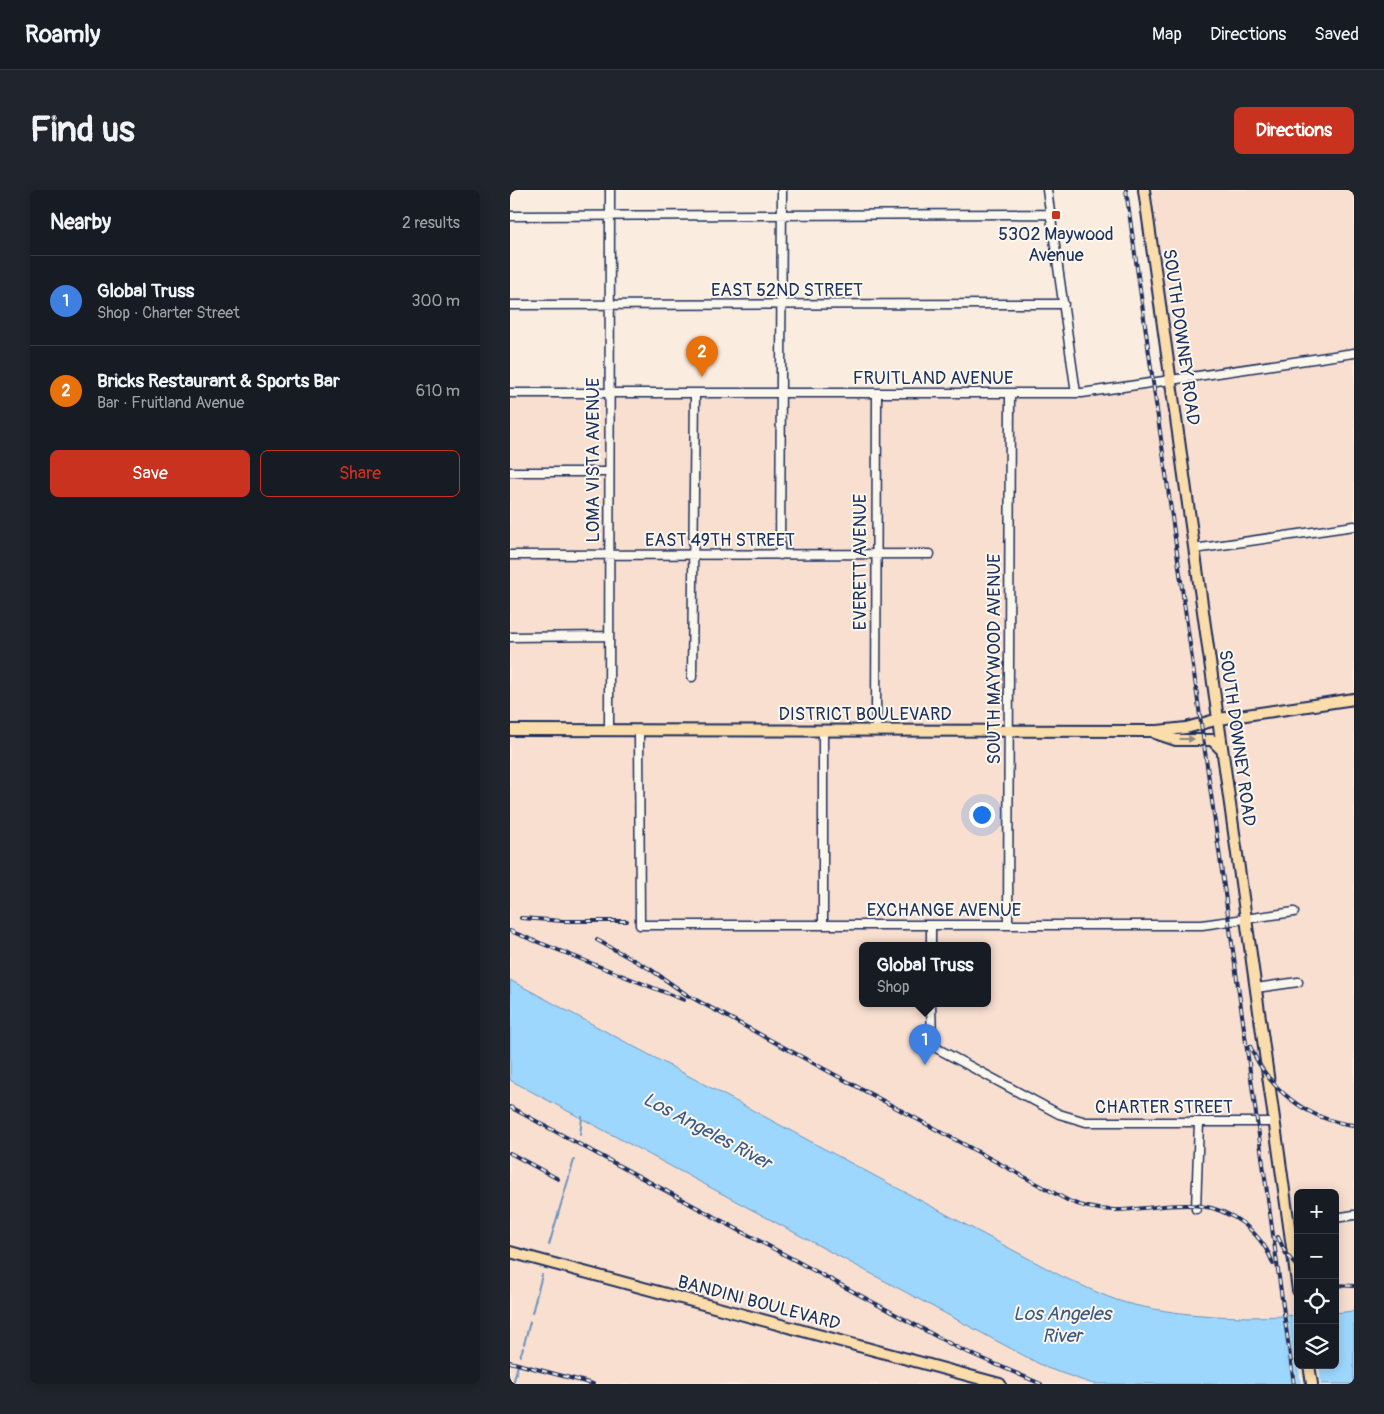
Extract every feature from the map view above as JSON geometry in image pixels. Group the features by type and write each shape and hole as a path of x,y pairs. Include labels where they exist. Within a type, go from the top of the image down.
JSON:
{"main road":[{"name":"SOUTH DOWNEY ROAD","path":"1144,190 1275,1122 1294,1224"},
{"name":"DISTRICT BOULEVARD","path":"510,730 1149,731 1186,728 1219,719 1354,699"},
{"path":"1149,731 1176,740 1212,740 1222,750"},
{"name":"SOUTH DOWNEY ROAD","path":"1295,1234 1297,1279"},
{"name":"BANDINI BOULEVARD","path":"510,1252 1000,1384"},
{"path":"1310,1369 1312,1384"}],"street":[{"name":"LOMA VISTA AVENUE","path":"609,730 608,393 610,190"},
{"path":"780,555 782,190"},
{"path":"1047,190 1076,393"},
{"path":"510,216 782,217 1050,214"},
{"name":"EAST 52ND STREET","path":"510,305 1064,304"},
{"name":"FRUITLAND AVENUE","path":"510,393 1076,393 1354,353"},
{"path":"692,677 695,393"},
{"name":"EVERETT AVENUE","path":"876,730 875,555 877,393"},
{"name":"SOUTH MAYWOOD AVENUE","path":"1008,925 1010,393"},
{"path":"510,472 608,472"},
{"path":"1194,549 1354,526"},
{"name":"EAST 49TH STREET","path":"510,555 930,554"},
{"path":"510,637 609,636"},
{"name":"EXCHANGE AVENUE","path":"639,730 640,925 1202,925 1294,912"},
{"path":"823,731 823,925"},
{"path":"931,925 931,942"},
{"path":"1256,988 1298,982"},
{"name":"CHARTER STREET","path":"931,1007 932,1041 938,1049 1059,1114 1086,1122 1275,1122"},
{"path":"1196,1209 1199,1122"},
{"path":"1339,1217 1354,1215"}],"shaded area":[{"path":"1147,190 1354,190 1354,1384 510,1384 510,393 1071,393 1143,383 1145,392 1174,388"}],"water":[{"name":"Los Angeles River","path":"510,980 1063,1277 1107,1297 1154,1309 1195,1314 1236,1317 1294,1315 1294,1369 1339,1369 1339,1313 1354,1311 1354,1384 1093,1384 1047,1368 510,1080"}],"pier":[{"path":"1292,1313 1294,1313 1294,1329"},
{"path":"1283,1314 1287,1314 1297,1384 1293,1384"},
{"path":"1299,1369 1319,1369 1321,1384 1301,1384"}],"waterway":[{"path":"580,1135 582,1117"},
{"path":"549,1245 574,1160"},
{"path":"532,1313 542,1275"},
{"path":"524,1344 530,1322"},
{"path":"520,1356 523,1348"},
{"path":"513,1384 518,1365"}],"railway":[{"path":"1126,190 1294,1384"},
{"path":"521,918 563,921 627,921"},
{"path":"510,931 684,1000"},
{"path":"597,940 650,969 687,995 1069,1201 1092,1208 1115,1210 1180,1205 1201,1206 1223,1212 1244,1224 1253,1233 1265,1247 1273,1264"},
{"path":"1250,1046 1267,1076 1291,1100 1320,1117 1354,1125"},
{"path":"510,1107 958,1348 1041,1384"},
{"path":"510,1153 558,1179"},
{"path":"1278,1237 1286,1254 1294,1263"},
{"path":"1339,1285 1354,1286"},
{"path":"510,1362 593,1384"}],"place":[{"name":"5302 Maywood Avenue","path":"1056,215"},
{"name":"Bricks Restaurant & Sports Bar","path":"702,377"},
{"name":"Global Truss","path":"925,1065"}]}
